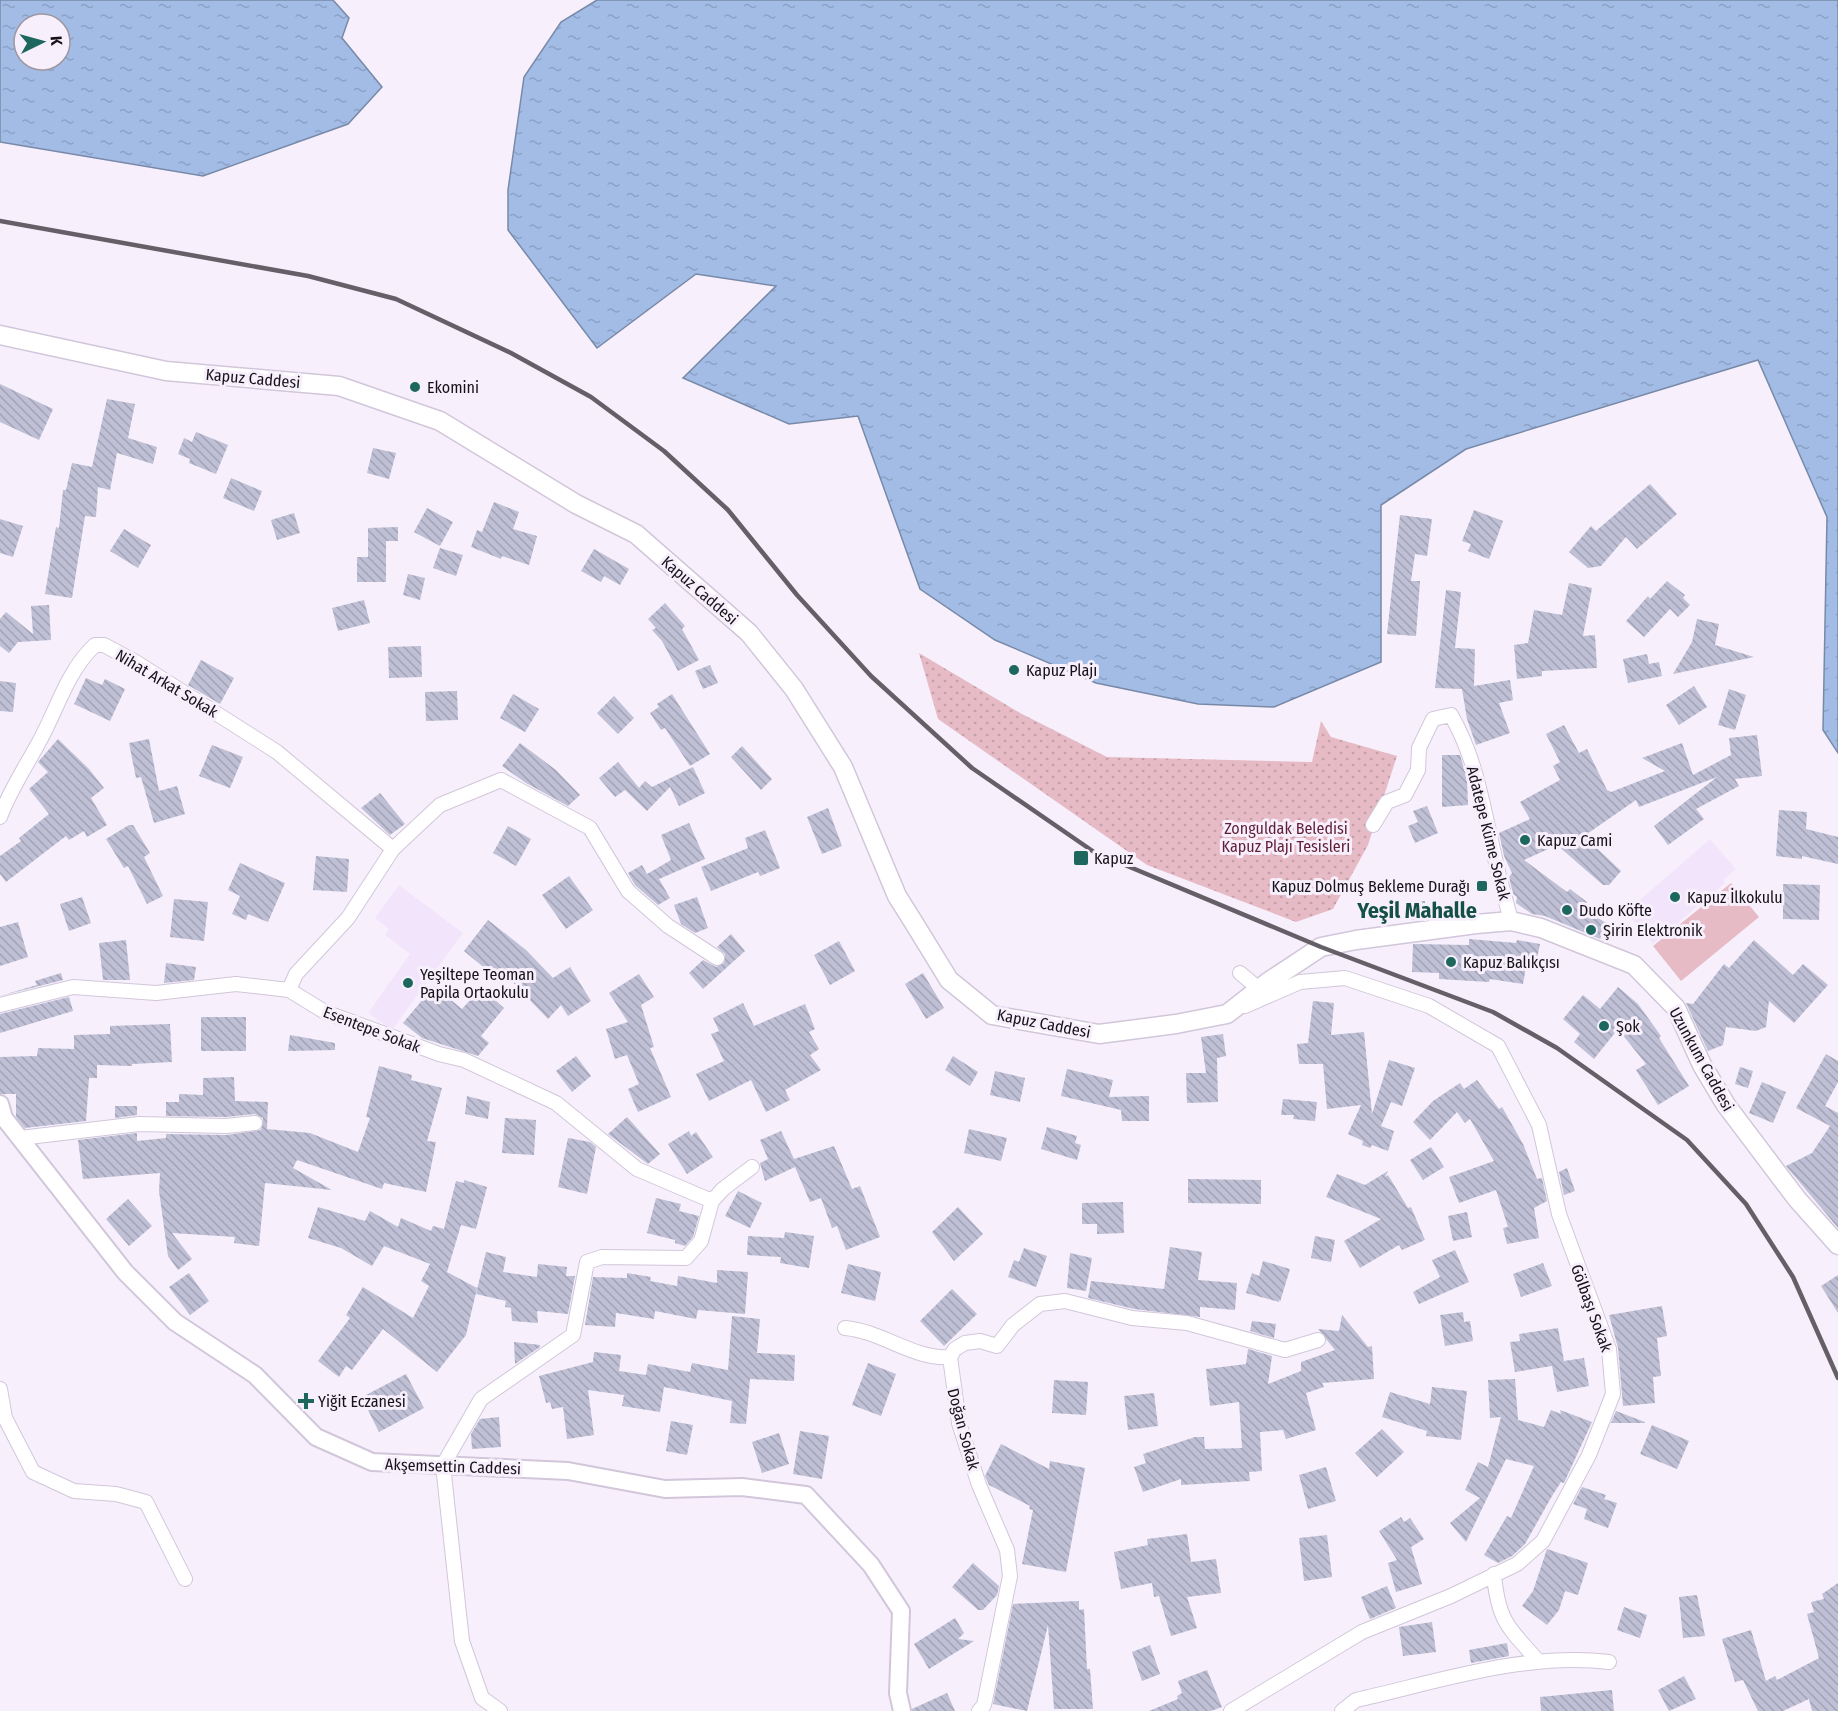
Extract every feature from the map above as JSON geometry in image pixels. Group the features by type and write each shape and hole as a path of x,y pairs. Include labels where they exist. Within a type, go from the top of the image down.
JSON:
{"main road":[{"name":"Kapuz Caddesi","path":"0,335 165,371 339,386 440,421 576,504 636,534 749,633 794,689 843,767 897,896 949,980 992,1015 1099,1034 1176,1024 1227,1014"},
{"name":"Uzunkum Caddesi","path":"1227,1014 1321,947 1367,938 1511,921 1540,928 1634,965 1676,1008 1702,1065 1726,1105 1797,1199 1838,1245"}],"street":[{"name":"Nihat Arkat Sokak","path":"0,817 9,793 40,742 80,659 95,645 104,645 134,661 277,752 393,849"},
{"name":"Adatepe Küme Sokak","path":"1373,825 1387,802 1405,795 1418,770 1419,748 1433,719 1451,715 1461,733 1480,782 1494,858 1511,921"},
{"path":"289,990 296,974 348,918 393,849 440,805 501,780 590,828 628,891 668,926 717,958"},
{"path":"1240,973 1259,989"},
{"name":"Gölbaşı Sokak","path":"1227,1014 1300,982 1345,978 1429,1006 1498,1046 1539,1125 1559,1214 1609,1349 1613,1394 1589,1455 1543,1541 1517,1564 1450,1596 1362,1632 1231,1711"},
{"name":"Esentepe Sokak","path":"0,1005 73,987 156,993 236,984 289,990 325,1012 439,1054 464,1060 556,1103 637,1169 712,1201"},
{"name":"Akşemsettin Caddesi","path":"1,1116 125,1272 175,1322 255,1375 316,1437 372,1462 568,1471 665,1489 742,1487 806,1495 871,1565 901,1611 898,1693 902,1711"},
{"path":"20,1138 139,1124 226,1126 255,1123"},
{"path":"500,1711 482,1698 462,1641 443,1465 482,1399 573,1335 587,1262 602,1257 686,1258 701,1241 712,1201 723,1189 752,1167"},
{"path":"845,1328 875,1333 927,1355 950,1357 955,1349 965,1343 981,1341 997,1346 1013,1325 1040,1304 1065,1301 1132,1318 1186,1323 1285,1350 1318,1340"},
{"name":"Doğan Sokak","path":"950,1357 959,1423 979,1485 1007,1550 1010,1576 984,1705 980,1711"},
{"path":"0,1389 5,1418 33,1472 74,1491 116,1494 146,1502 185,1579"},
{"path":"1494,1575 1497,1604 1503,1619 1539,1662"},
{"path":"1342,1711 1356,1700 1464,1675 1565,1659 1609,1662"}],"shaded area":[{"name":"Kapuz İlkokulu","path":"1710,839 1736,869 1723,880 1725,883 1653,944 1626,912"},
{"name":"Yeşiltepe Teoman Papila Ortaokulu","path":"399,885 463,933 392,1030 368,1013 410,954 385,935 389,929 375,918"}],"green space":[{"name":"Zonguldak Beledisi Kapuz Plajı Tesisleri","path":"919,653 1022,714 1107,757 1312,762 1321,721 1331,737 1397,756 1368,845 1333,909 1296,922 1147,865 938,719"},
{"path":"1731,883 1759,917 1681,981 1653,946"}],"water":[{"path":"0,0 333,0 349,18 342,38 382,87 348,124 203,176 0,142"},
{"path":"597,0 1838,0 1838,753 1823,730 1827,517 1758,360 1466,449 1381,505 1381,662 1274,707 1198,704 1096,683 995,640 920,589 858,416 789,424 683,378 776,286 696,274 597,348 508,230 508,190 524,77 561,22"}],"building":[{"path":"0,384 53,409 39,440 0,422"},
{"path":"107,399 135,404 128,438 157,447 153,464 117,453 110,490 98,487 96,517 85,516 72,598 45,594 56,527 59,528 63,490 66,490 72,463 92,467"},
{"path":"196,432 228,445 216,474 189,463 190,459 178,454 184,438 192,442"},
{"path":"373,448 396,453 389,479 367,473"},
{"path":"231,478 262,491 254,511 223,498"},
{"path":"1650,484 1677,514 1637,549 1626,537 1601,566 1588,568 1569,552 1591,526 1596,531"},
{"path":"494,502 519,512 513,529 537,536 529,565 502,556 501,559 471,547 477,530 482,532"},
{"path":"427,508 453,522 440,546 414,532"},
{"path":"1474,510 1503,521 1489,559 1468,551 1471,544 1462,541"},
{"path":"294,513 300,533 277,540 271,520"},
{"path":"1400,515 1432,519 1427,556 1415,554 1411,581 1420,581 1416,636 1387,634"},
{"path":"0,519 23,526 13,557 0,553"},
{"path":"398,527 398,541 386,541 386,582 357,582 357,557 368,557 368,528"},
{"path":"124,529 151,545 138,568 110,551"},
{"path":"440,548 463,555 456,576 433,568"},
{"path":"594,549 629,569 620,585 604,576 601,582 581,571"},
{"path":"408,574 425,578 420,600 403,595"},
{"path":"1667,581 1685,595 1683,598 1690,605 1678,617 1670,609 1644,637 1626,621 1648,596 1650,599"},
{"path":"1569,583 1592,588 1583,636 1595,635 1597,668 1542,671 1542,676 1517,679 1514,645 1528,643 1534,610 1562,615"},
{"path":"1446,590 1461,592 1455,648 1475,649 1474,686 1510,680 1513,700 1499,703 1510,733 1476,745 1467,719 1462,689 1435,688"},
{"path":"364,600 370,623 338,631 332,608"},
{"path":"665,603 685,626 682,629 699,660 678,671 662,641 652,630 656,628 648,619"},
{"path":"49,605 51,640 18,642 9,653 0,646 0,619 6,612 33,634 31,606"},
{"path":"1697,619 1719,624 1715,645 1754,657 1673,674 1692,642"},
{"path":"421,646 422,677 389,678 388,647"},
{"path":"1647,654 1649,664 1659,662 1662,676 1628,683 1623,659"},
{"path":"201,660 234,678 220,704 188,685"},
{"path":"710,665 718,683 703,689 695,671"},
{"path":"86,678 102,685 105,679 125,689 110,721 74,704"},
{"path":"0,681 16,683 13,712 0,711"},
{"path":"1694,686 1707,707 1679,725 1666,705"},
{"path":"1729,689 1746,695 1735,730 1718,725"},
{"path":"457,691 458,720 426,721 425,692"},
{"path":"513,694 539,709 525,732 500,718"},
{"path":"672,694 710,754 690,766 665,728 661,730 650,713 659,707 657,704"},
{"path":"614,696 634,718 618,734 597,713"},
{"path":"1564,725 1579,753 1587,749 1607,790 1611,792 1665,771 1642,758 1682,743 1693,775 1731,755 1729,738 1757,735 1762,776 1735,779 1739,786 1696,809 1704,819 1668,845 1654,826 1717,777 1639,807 1636,800 1584,836 1621,871 1609,885 1603,885 1557,845 1524,860 1567,892 1570,889 1587,902 1583,908 1609,925 1600,939 1545,916 1532,914 1516,903 1517,897 1513,894 1509,877 1512,873 1504,856 1499,833 1530,819 1520,802 1560,780 1553,766 1560,762 1546,734"},
{"path":"58,739 89,769 104,788 91,798 107,825 87,837 84,831 69,840 66,836 6,882 0,874 0,856 21,841 19,838 49,814 29,789 48,772 38,762"},
{"path":"149,739 159,791 177,786 185,814 154,823 141,777 136,778 129,743"},
{"path":"520,743 556,770 580,795 568,806 526,783 502,766"},
{"path":"212,745 243,757 230,788 199,776"},
{"path":"742,746 772,779 761,790 731,757"},
{"path":"1442,755 1460,755 1467,778 1468,805 1442,807"},
{"path":"618,762 639,788 645,781 652,787 693,767 705,793 679,806 670,787 647,811 625,790 615,797 599,778"},
{"path":"380,793 405,824 390,835 361,808"},
{"path":"1427,806 1438,833 1415,843 1408,826 1418,822 1413,811"},
{"path":"828,808 842,846 822,854 807,817"},
{"path":"1779,810 1807,812 1806,829 1838,837 1838,864 1802,856 1802,859 1776,856"},
{"path":"689,823 705,859 659,879 670,898 658,905 635,885 628,873 642,865 647,874 671,860 661,835"},
{"path":"129,825 133,825 150,853 144,857 163,896 147,904 128,866 124,868 106,839"},
{"path":"508,826 531,839 516,866 493,853"},
{"path":"765,830 780,868 760,876 758,872 711,891 701,867 748,848 745,838"},
{"path":"316,856 349,859 347,892 313,890"},
{"path":"240,863 285,883 268,922 248,914 246,920 232,914 240,896 228,890"},
{"path":"569,876 593,910 566,929 542,895"},
{"path":"1783,884 1820,885 1819,920 1783,919"},
{"path":"82,897 91,923 69,931 60,904"},
{"path":"697,897 708,928 695,933 681,924 674,905"},
{"path":"174,899 208,902 204,941 170,937"},
{"path":"1425,901 1426,918 1409,920 1407,902"},
{"path":"488,920 526,950 553,978 570,967 591,1001 568,1016 561,1005 548,1019 499,968 493,975 464,951"},
{"path":"18,922 28,957 0,966 0,927"},
{"path":"731,934 745,951 703,989 689,973 703,960 716,967 724,963 725,954 717,947"},
{"path":"1469,939 1516,943 1517,940 1540,944 1536,963 1527,961 1523,984 1490,979 1489,982 1439,979 1439,973 1412,972 1413,944 1469,945"},
{"path":"126,940 130,980 103,980 99,943"},
{"path":"1754,940 1793,975 1803,964 1828,985 1794,1023 1769,1001 1766,1027 1756,1031 1726,1027 1723,1045 1708,1051 1686,1003 1693,1004 1724,964 1729,968"},
{"path":"839,941 855,971 830,985 814,955"},
{"path":"166,963 196,967 194,980 164,983"},
{"path":"61,973 63,980 0,996 37,985 35,981"},
{"path":"923,973 944,1008 926,1019 905,984"},
{"path":"639,974 654,997 641,1005 654,1047 650,1048 671,1097 638,1112 628,1089 639,1084 627,1055 615,1059 606,1029 628,1022 609,993"},
{"path":"434,986 462,1009 481,988 504,1008 481,1036 489,1043 478,1056 422,1038 403,1023"},
{"path":"1618,987 1638,1004 1661,1036 1659,1038 1689,1086 1658,1105 1636,1070 1646,1064 1618,1029 1594,1059 1574,1042 1580,1034 1563,1019 1583,995 1600,1009"},
{"path":"69,997 73,1011 0,1033 0,1014"},
{"path":"1313,1001 1334,1003 1331,1035 1364,1032 1372,1114 1389,1060 1415,1068 1402,1106 1391,1102 1381,1126 1394,1131 1388,1151 1372,1145 1370,1148 1362,1145 1363,1141 1348,1134 1361,1105 1327,1109 1323,1064 1299,1064 1297,1044 1308,1043"},
{"path":"743,1003 754,1026 805,1004 815,1029 809,1032 819,1049 810,1055 821,1070 785,1090 790,1100 766,1112 751,1080 709,1101 696,1074 724,1061 711,1034 719,1031 713,1018"},
{"path":"201,1017 246,1017 246,1051 201,1051"},
{"path":"170,1024 172,1062 132,1064 132,1066 97,1065 97,1078 89,1078 86,1121 25,1128 16,1117 16,1094 0,1094 0,1057 37,1056 38,1048 74,1049 74,1035 110,1034 110,1026"},
{"path":"1223,1034 1226,1056 1217,1058 1218,1102 1187,1103 1186,1073 1206,1073 1201,1037"},
{"path":"290,1035 335,1043 335,1050 288,1051"},
{"path":"1826,1054 1838,1061 1838,1082 1825,1106 1838,1113 1838,1228 1786,1166 1812,1153 1830,1126 1796,1108"},
{"path":"576,1056 591,1076 572,1092 556,1071"},
{"path":"953,1056 978,1072 970,1086 945,1070"},
{"path":"379,1066 412,1075 411,1080 442,1088 427,1141 436,1142 426,1192 384,1183 382,1189 297,1160 293,1168 332,1190 265,1183 259,1246 234,1243 235,1237 172,1233 192,1259 178,1270 168,1256 159,1191 160,1173 83,1179 78,1140 137,1133 137,1141 166,1138 166,1134 226,1135 261,1130 263,1118 255,1114 226,1117 166,1116 166,1102 179,1102 179,1094 203,1095 203,1078 234,1077 235,1101 268,1102 267,1129 310,1133 358,1152 370,1118 366,1117"},
{"path":"1740,1067 1753,1071 1748,1088 1735,1084"},
{"path":"1067,1069 1113,1080 1109,1097 1149,1096 1149,1121 1122,1121 1121,1110 1061,1096"},
{"path":"995,1071 1025,1078 1020,1102 990,1095"},
{"path":"1477,1080 1499,1109 1502,1107 1523,1144 1537,1179 1542,1178 1547,1201 1534,1208 1539,1238 1507,1244 1503,1228 1508,1227 1496,1190 1459,1203 1449,1177 1494,1161 1470,1119 1465,1123 1457,1112 1430,1140 1413,1122 1433,1101 1460,1083 1464,1089"},
{"path":"1762,1082 1786,1092 1773,1123 1749,1113"},
{"path":"467,1096 490,1102 488,1119 465,1114"},
{"path":"1283,1099 1317,1102 1315,1121 1293,1119 1294,1115 1281,1115"},
{"path":"115,1106 137,1106 137,1115 115,1118"},
{"path":"627,1117 660,1154 648,1164 608,1134"},
{"path":"505,1118 536,1120 534,1155 502,1153"},
{"path":"1047,1127 1077,1136 1075,1143 1081,1145 1077,1160 1041,1149"},
{"path":"969,1129 1007,1138 1001,1161 964,1153"},
{"path":"689,1131 691,1136 696,1132 713,1157 687,1174 668,1144"},
{"path":"781,1131 794,1159 834,1146 852,1189 860,1186 880,1237 846,1250 837,1226 832,1228 821,1198 810,1202 795,1167 765,1181 760,1163 768,1159 760,1140"},
{"path":"568,1138 590,1142 596,1147 587,1194 558,1187"},
{"path":"1431,1147 1444,1167 1423,1180 1410,1160"},
{"path":"1567,1168 1575,1191 1564,1195 1559,1172"},
{"path":"1388,1171 1385,1177 1388,1175 1408,1208 1411,1207 1425,1240 1402,1250 1399,1245 1360,1268 1344,1241 1381,1219 1326,1197 1337,1174 1365,1185"},
{"path":"1188,1179 1261,1180 1261,1204 1188,1203"},
{"path":"464,1180 487,1187 476,1229 461,1225 447,1272 477,1288 466,1335 437,1372 383,1329 352,1370 346,1366 339,1377 318,1361 350,1318 346,1315 363,1287 413,1318 429,1286 421,1281 430,1264 384,1246 372,1266 341,1248 308,1238 318,1207 365,1221 370,1211 398,1227 401,1218 431,1231 433,1226 444,1229 456,1181 464,1183"},
{"path":"738,1191 762,1203 750,1228 725,1216"},
{"path":"656,1198 681,1204 679,1211 699,1216 693,1237 685,1246 675,1243 675,1240 647,1233"},
{"path":"128,1199 152,1226 129,1246 106,1219"},
{"path":"1123,1202 1124,1233 1097,1234 1097,1224 1082,1224 1082,1203"},
{"path":"958,1207 983,1234 954,1261 932,1232"},
{"path":"1467,1212 1472,1237 1453,1241 1448,1216"},
{"path":"785,1232 814,1236 809,1268 780,1263 781,1257 747,1255 748,1236 784,1238"},
{"path":"1315,1236 1335,1240 1331,1262 1311,1258"},
{"path":"1170,1247 1202,1252 1198,1280 1237,1283 1235,1310 1200,1307 1200,1317 1134,1309 1088,1298 1091,1281 1164,1289"},
{"path":"1024,1248 1047,1256 1036,1287 1008,1277 1014,1260 1019,1262"},
{"path":"1455,1250 1469,1282 1419,1304 1413,1292 1440,1277 1432,1260"},
{"path":"486,1252 506,1257 503,1272 537,1277 538,1264 567,1267 566,1276 575,1276 568,1314 537,1311 538,1323 512,1321 511,1308 505,1307 506,1301 476,1294"},
{"path":"1070,1253 1092,1258 1086,1291 1067,1288"},
{"path":"1263,1261 1290,1269 1280,1302 1279,1299 1279,1302 1246,1293 1252,1273 1259,1276"},
{"path":"1543,1263 1552,1286 1521,1297 1513,1274"},
{"path":"848,1264 881,1272 875,1301 841,1293"},
{"path":"717,1270 748,1272 745,1314 698,1310 696,1319 655,1311 654,1319 616,1313 615,1327 585,1325 593,1277 627,1278 627,1273 651,1277 650,1281 677,1286 678,1276 717,1283"},
{"path":"189,1273 209,1301 190,1315 169,1287"},
{"path":"1838,1275 1838,1313 1821,1286"},
{"path":"952,1289 977,1314 944,1346 920,1321"},
{"path":"1662,1306 1667,1336 1657,1338 1661,1376 1653,1377 1655,1403 1623,1406 1618,1348 1609,1315"},
{"path":"1463,1312 1464,1322 1470,1321 1473,1341 1445,1346 1440,1315"},
{"path":"1342,1315 1368,1347 1372,1346 1374,1379 1322,1383 1324,1387 1306,1393 1316,1430 1286,1439 1283,1430 1260,1432 1262,1471 1249,1472 1250,1481 1181,1485 1181,1479 1143,1492 1134,1467 1146,1463 1143,1454 1195,1437 1204,1437 1205,1449 1242,1448 1239,1402 1210,1406 1206,1369 1246,1364 1248,1349 1272,1356 1268,1384 1301,1371 1301,1362 1335,1350 1318,1329 1339,1331"},
{"path":"732,1316 760,1319 757,1353 795,1355 794,1381 750,1379 746,1424 730,1423 732,1401 664,1387 660,1412 622,1406 624,1395 588,1390 594,1435 567,1439 563,1407 552,1409 550,1402 546,1403 539,1376 593,1362 594,1352 621,1355 619,1371 646,1375 648,1364 690,1372 692,1363 728,1370"},
{"path":"1252,1321 1276,1324 1274,1338 1250,1331"},
{"path":"1558,1328 1564,1361 1584,1358 1589,1386 1557,1392 1552,1366 1515,1372 1510,1342 1520,1341 1519,1334"},
{"path":"514,1342 540,1345 540,1347 515,1364"},
{"path":"868,1363 896,1374 881,1416 852,1405"},
{"path":"406,1374 424,1408 379,1432 364,1402 364,1396"},
{"path":"1515,1379 1518,1420 1544,1427 1551,1410 1561,1414 1560,1410 1592,1422 1564,1483 1561,1482 1552,1496 1525,1544 1512,1556 1498,1563 1484,1555 1507,1516 1511,1518 1534,1466 1506,1459 1466,1542 1450,1523 1480,1498 1465,1490 1478,1462 1488,1467 1501,1417 1490,1418 1488,1380"},
{"path":"1054,1380 1088,1382 1086,1415 1052,1413"},
{"path":"1432,1387 1467,1391 1461,1440 1426,1436 1427,1431 1382,1417 1390,1392 1430,1404"},
{"path":"1154,1393 1158,1426 1128,1430 1124,1396"},
{"path":"1616,1411 1645,1422 1645,1423 1611,1423"},
{"path":"499,1417 501,1447 472,1449 471,1434 480,1419"},
{"path":"671,1421 693,1425 687,1455 666,1451"},
{"path":"1652,1425 1689,1441 1677,1469 1640,1454"},
{"path":"1382,1429 1404,1452 1377,1477 1355,1453"},
{"path":"800,1431 829,1436 822,1479 793,1474"},
{"path":"779,1433 789,1464 762,1473 752,1442"},
{"path":"1001,1444 1049,1469 1050,1461 1085,1468 1066,1572 1022,1564 1033,1510 1029,1509 1030,1506 989,1485 985,1476"},
{"path":"1326,1467 1336,1501 1308,1509 1299,1475"},
{"path":"1582,1487 1606,1495 1604,1499 1617,1503 1608,1528 1584,1519 1587,1509 1573,1504"},
{"path":"1401,1517 1404,1522 1410,1518 1424,1539 1411,1547 1422,1584 1396,1592 1388,1563 1397,1560 1379,1531"},
{"path":"1187,1534 1191,1562 1216,1559 1221,1593 1187,1597 1197,1628 1171,1636 1159,1596 1154,1597 1152,1583 1121,1589 1114,1552 1148,1545 1147,1539"},
{"path":"1327,1535 1332,1577 1304,1581 1299,1538"},
{"path":"1547,1549 1588,1563 1578,1595 1565,1591 1559,1610 1547,1625 1522,1606 1533,1591"},
{"path":"973,1563 999,1586 997,1595 983,1610 978,1610 952,1587"},
{"path":"1838,1583 1838,1711 1812,1711 1809,1699 1783,1711 1758,1711 1743,1680 1735,1682 1722,1639 1751,1630 1766,1681 1775,1676 1777,1680 1819,1658 1807,1614 1814,1612 1811,1602 1824,1599 1822,1594"},
{"path":"1387,1586 1396,1608 1370,1619 1361,1597"},
{"path":"1697,1595 1705,1636 1683,1638 1679,1597"},
{"path":"1079,1601 1079,1610 1084,1609 1087,1669 1090,1669 1093,1709 1054,1709 1048,1625 1027,1711 993,1704 1013,1604"},
{"path":"1624,1607 1647,1615 1640,1638 1617,1630"},
{"path":"955,1618 964,1633 958,1639 974,1641 929,1669 914,1644"},
{"path":"1432,1622 1436,1652 1403,1656 1399,1627"},
{"path":"1507,1643 1509,1656 1471,1663 1469,1650"},
{"path":"1150,1645 1160,1674 1142,1681 1132,1652"},
{"path":"1207,1670 1222,1707 1211,1711 1149,1711 1178,1699 1177,1696 1182,1693 1178,1681"},
{"path":"1684,1676 1696,1699 1669,1711 1658,1690"},
{"path":"1612,1690 1614,1711 1541,1711 1540,1697"},
{"path":"947,1693 955,1711 912,1711 912,1709"}],"railway":[{"path":"0,221 308,276 396,299 511,353 591,397 664,451 728,510 797,595 871,676 972,768 1094,852 1321,947 1493,1012 1557,1048 1687,1140 1746,1204 1793,1277 1838,1378"}],"place":[{"name":"Ekomini","path":"415,387"},
{"name":"Kapuz Plajı","path":"1014,670"},
{"name":"Kapuz Cami","path":"1525,840"},
{"name":"Kapuz","path":"1081,858"},
{"name":"Kapuz Dolmuş Bekleme Durağı","path":"1482,886"},
{"name":"Kapuz İlkokulu","path":"1675,897"},
{"name":"Dudo Köfte","path":"1567,910"},
{"name":"Şirin Elektronik","path":"1591,930"},
{"name":"Kapuz Balıkçısı","path":"1451,962"},
{"name":"Yeşiltepe Teoman Papila Ortaokulu","path":"408,983"},
{"name":"Şok","path":"1604,1026"},
{"name":"Yiğit Eczanesi","path":"306,1401"}],"district":[{"name":"Yeşil Mahalle","path":"1417,910"}]}
